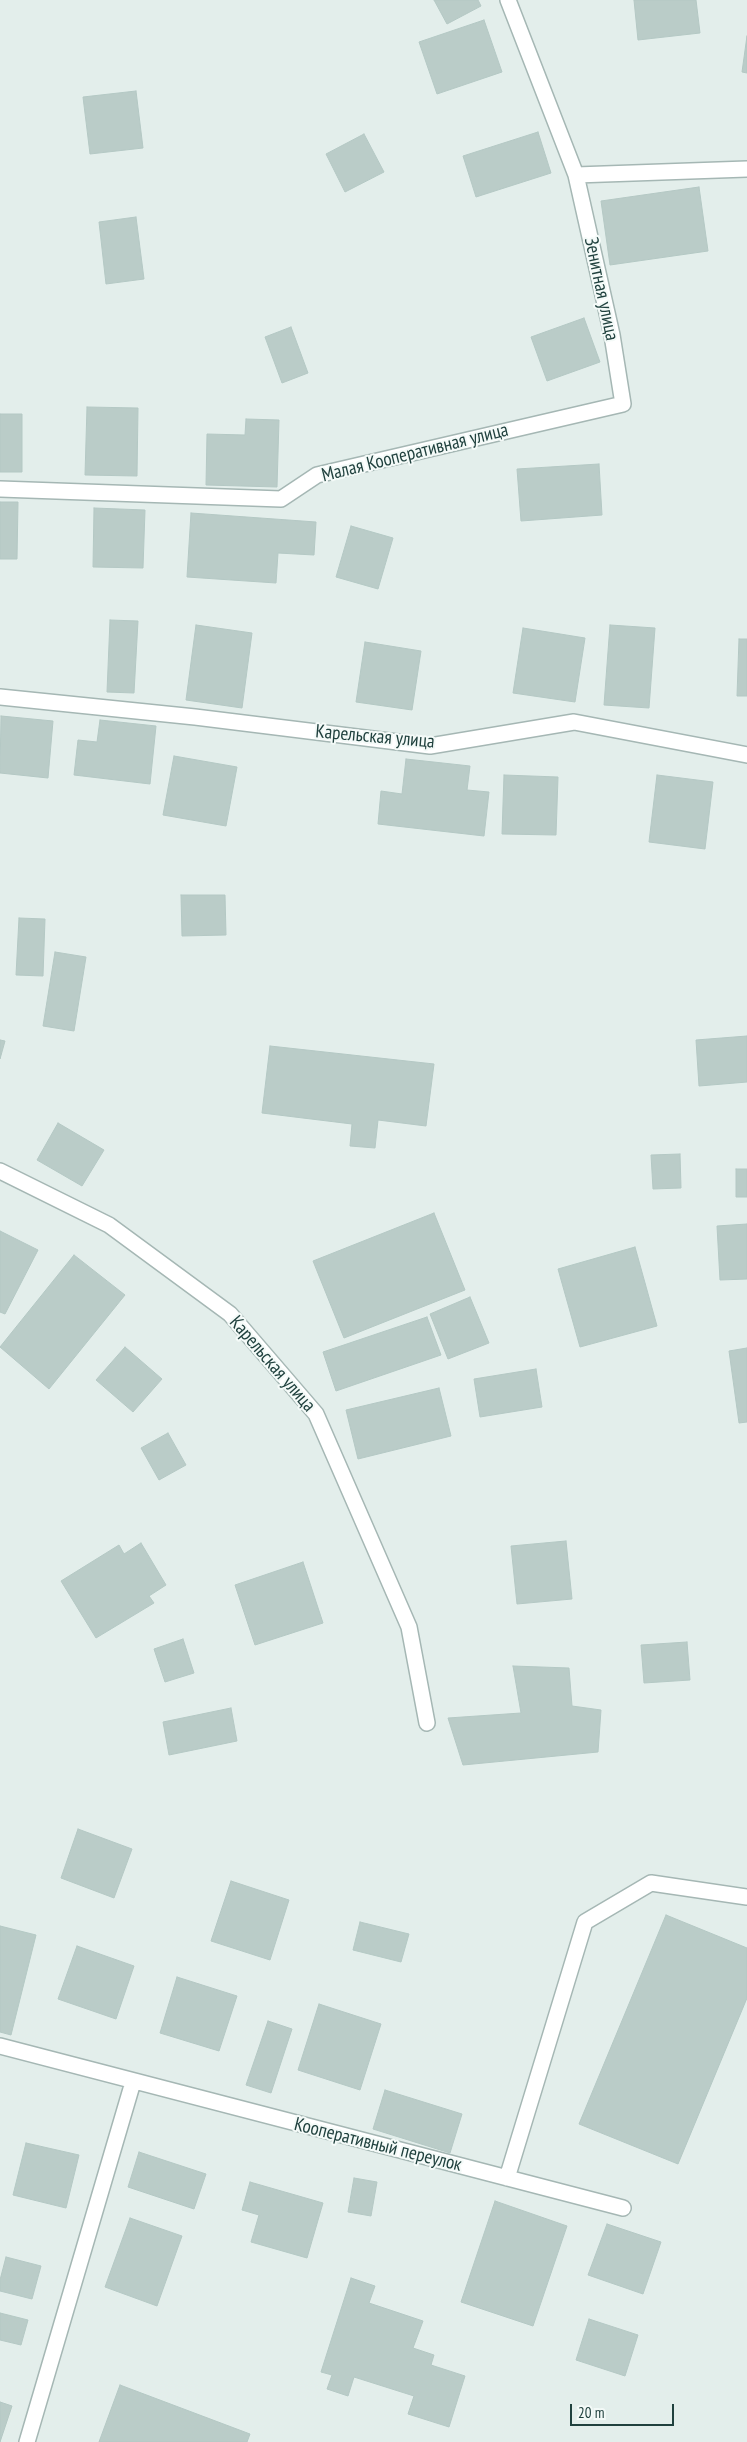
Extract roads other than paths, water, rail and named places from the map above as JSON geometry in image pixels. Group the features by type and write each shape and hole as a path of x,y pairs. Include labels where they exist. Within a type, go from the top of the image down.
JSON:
{"street":[{"name":"Зенитная улица","path":"508,0 576,175 612,335 623,404"},
{"path":"576,175 747,169"},
{"name":"Малая Кооперативная улица","path":"0,489 281,499 317,475 623,404"},
{"name":"Карельская улица","path":"0,697 195,717 430,746 574,722 747,755"},
{"name":"Карельская улица","path":"0,1171 109,1224 230,1314 316,1414 408,1627 427,1724"},
{"path":"507,2178 586,1922 651,1883 747,1897"},
{"name":"Кооперативный переулок","path":"0,2046 623,2208"},
{"path":"27,2442 133,2082"}]}
